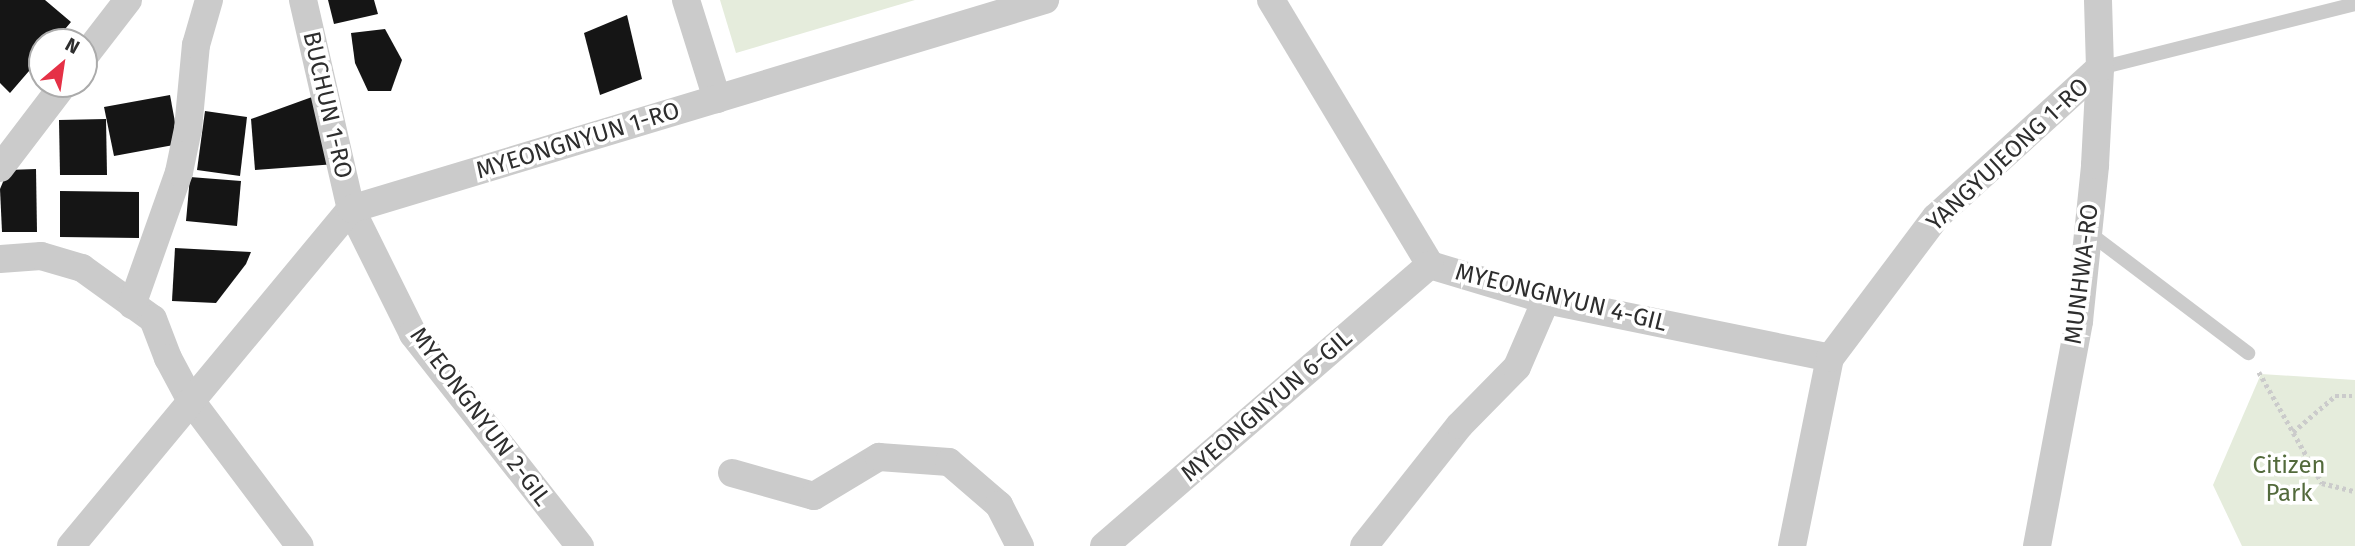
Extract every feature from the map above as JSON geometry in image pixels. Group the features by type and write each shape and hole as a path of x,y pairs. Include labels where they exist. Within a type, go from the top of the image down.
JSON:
{"street":[{"path":"98,40 128,0"},
{"path":"132,305 179,172 188,129 196,45 209,0"},
{"name":"BUCHUN 1-RO","path":"303,0 351,209"},
{"path":"686,0 717,99"},
{"name":"MYEONGNYUN 1-RO","path":"351,209 1045,0"},
{"name":"MYEONGNYUN 4-GIL","path":"1271,0 1430,265 1546,300 1830,358"},
{"name":"MUNHWA-RO","path":"2037,546 2079,321 2100,68 2098,0"},
{"name":"YANGYUJEONG 1-RO","path":"1792,546 1830,358 1936,217 2100,68"},
{"path":"0,168 53,98"},
{"path":"71,546 351,209"},
{"name":"MYEONGNYUN 2-GIL","path":"351,209 413,334 580,546"},
{"path":"0,259 41,256 82,268 153,318 169,358 191,401 300,546"},
{"name":"MYEONGNYUN 6-GIL","path":"1104,546 1430,265"},
{"path":"1364,546 1461,425 1517,367 1546,300"},
{"path":"732,473 814,496 879,457 949,463 999,505 1020,546"}],"lane":[{"path":"2100,68 2355,4"},
{"path":"2088,232 2248,353"}],"path":[{"path":"2248,353 2322,483 2355,491"},
{"path":"2293,432 2334,396 2355,396"}],"green space":[{"path":"720,0 915,0 736,53"},
{"name":"Citizen Park","path":"2261,374 2355,380 2355,546 2242,546 2213,485"}],"building":[{"path":"0,0 45,0 71,22 66,28 28,28 28,72 10,93 0,83"},
{"path":"328,0 374,0 378,14 334,24"},
{"path":"627,15 642,79 600,95 584,33"},
{"path":"385,29 402,60 391,91 368,91 355,63 351,33"},
{"path":"170,95 179,144 114,156 104,107"},
{"path":"312,97 336,164 255,170 251,119"},
{"path":"205,111 247,117 240,176 197,170"},
{"path":"106,119 107,175 60,175 59,120"},
{"path":"36,169 37,232 2,232 0,189 8,170"},
{"path":"190,177 241,181 237,226 186,221"},
{"path":"60,191 139,192 139,238 60,237"},
{"path":"175,248 251,252 246,264 216,303 172,301"}]}
